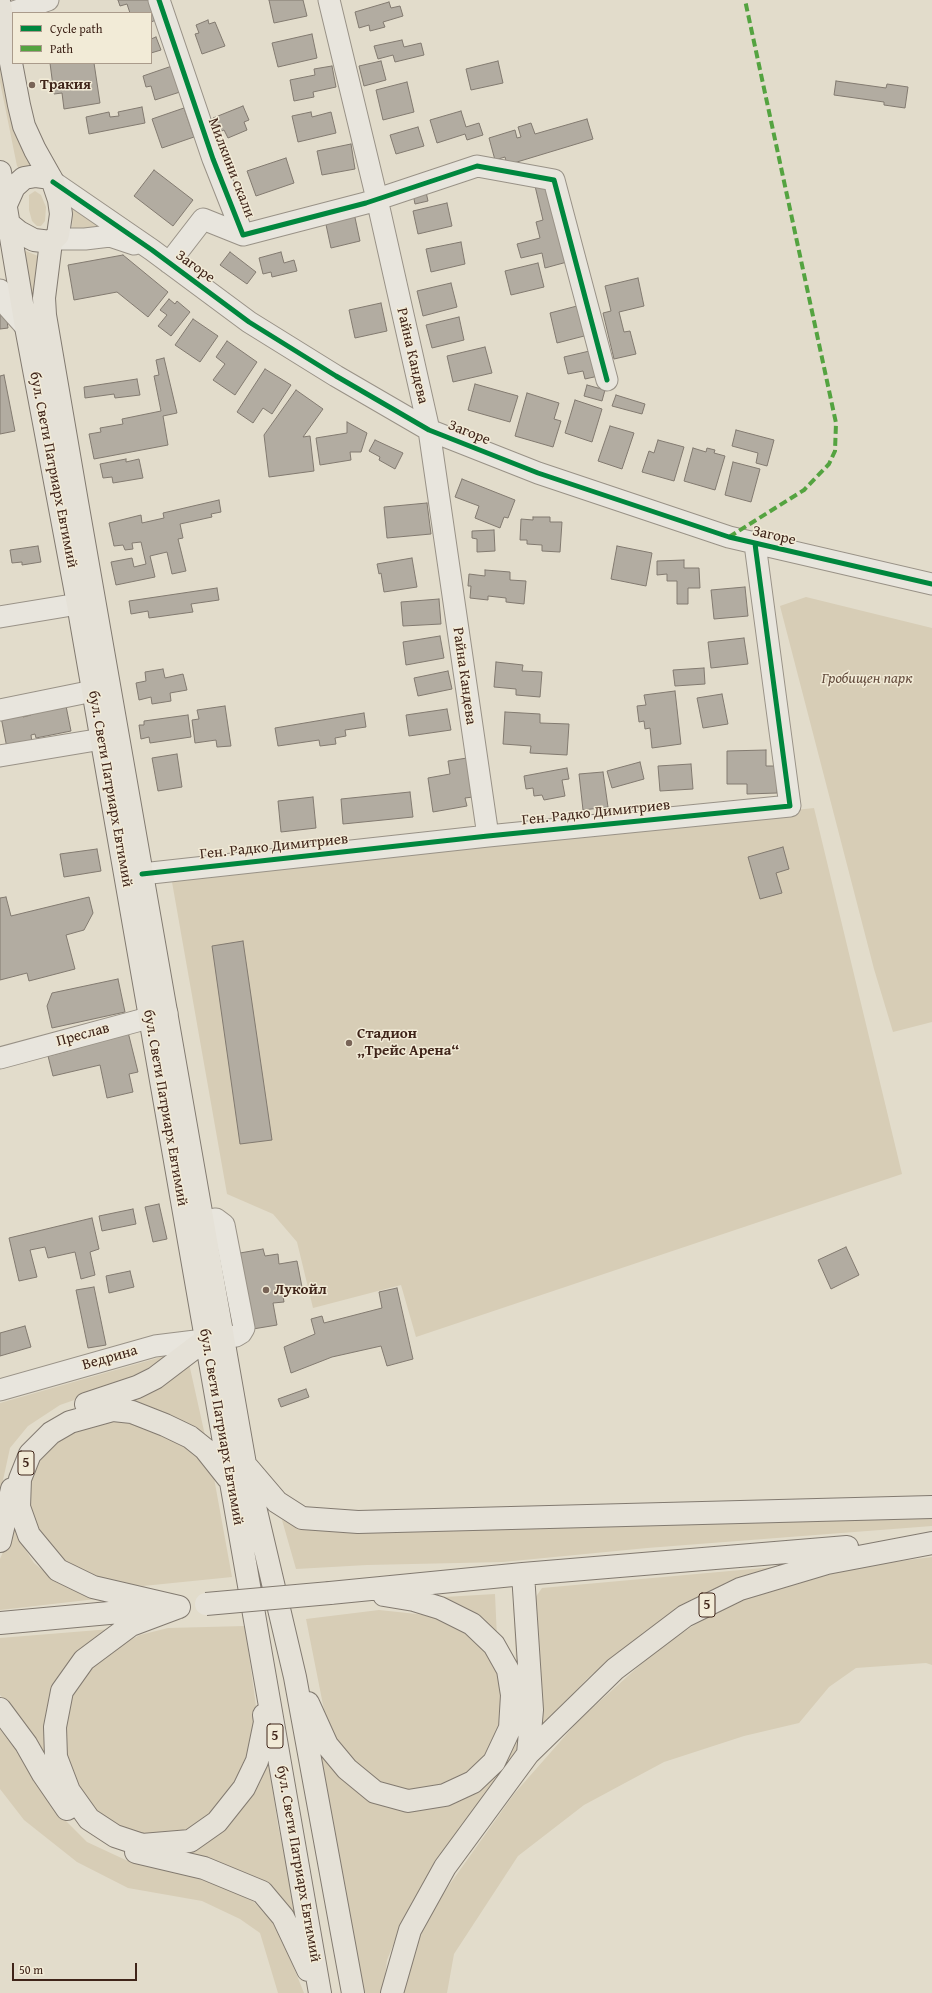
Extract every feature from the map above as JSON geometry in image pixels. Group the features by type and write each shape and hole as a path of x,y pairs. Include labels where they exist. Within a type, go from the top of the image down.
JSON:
{"main road":[{"path":"1,11 24,126 35,150 52,180 59,200 61,214 60,229 54,240 34,240 19,232 7,215 14,187 24,178 36,176 52,180"},
{"name":"бул. Свети Патриарх Евтимий","path":"0,172 26,326 102,739 158,1015 214,1339 230,1480 320,1993"},
{"name":"бул. Свети Патриарх Евтимий","path":"54,240 44,298 45,315 142,874 158,1015"},
{"path":"0,1541 15,1474 24,1449 38,1431 72,1409 136,1387 155,1378 214,1339"},
{"name":"бул. Свети Патриарх Евтимий","path":"214,1339 295,1677 353,1993"},
{"name":"5","path":"230,1480 205,1449 190,1437 165,1424 132,1412 114,1410 70,1422 50,1433 30,1454 20,1479 19,1507 29,1535 58,1570 93,1587 179,1607 523,1574 932,1540"},
{"path":"245,1464 277,1502 302,1518 358,1522 932,1507"},
{"name":"5","path":"392,1993 410,1930 445,1867 528,1754 615,1670 684,1616 740,1589 827,1562 932,1543"},
{"path":"523,1574 532,1710 528,1754"},
{"path":"295,1677 327,1745 347,1769 375,1792 408,1801 445,1796 473,1782 494,1762 510,1728 512,1695 508,1670 494,1645 472,1624 440,1608 414,1600 353,1590"},
{"path":"0,1623 179,1607"},
{"path":"179,1607 131,1625 84,1660 62,1691 55,1727 56,1757 69,1792 89,1819 115,1836 142,1845 190,1841 217,1822 244,1788 257,1761 265,1722 259,1643"},
{"path":"0,1709 26,1744 42,1774 66,1809 96,1835 138,1853 204,1868 262,1892 283,1917 303,1958 317,1993"}],"street":[{"path":"1,11 48,0"},
{"name":"Милкини скали","path":"160,0 213,159 243,235 377,199 477,166 554,180 607,380"},
{"name":"Райна Кандева","path":"329,0 377,199 429,430 488,836"},
{"name":"Загоре","path":"52,180 152,250 249,322 336,376 429,430 538,474 729,537 932,584"},
{"path":"169,263 203,219 243,235"},
{"name":"Загоре","path":"54,240 85,239 110,236 152,250"},
{"path":"0,290 9,308 26,326"},
{"name":"Ген. Радко Димитриев","path":"142,874 488,836 790,806 755,544"},
{"path":"0,617 78,604"},
{"path":"0,710 94,692"},
{"path":"0,756 102,739"},
{"name":"Преслав","path":"0,1058 158,1015"},
{"name":"Ведрина","path":"0,1390 131,1351 178,1342 236,1336 241,1333 244,1328 224,1225 216,1219 194,1222"}],"green space":[{"path":"0,52 31,162 28,166 20,169 17,166 0,82"},
{"path":"35,191 41,195 46,207 45,221 41,226 37,226 32,221 29,210 29,195"},
{"path":"73,208 102,227 76,232 72,229"},
{"path":"26,251 38,256 34,311 24,252"},
{"name":"Гробищен парк","path":"806,597 932,628 932,1022 893,1032 874,969 780,606"},
{"path":"814,808 902,1174 416,1337 401,1285 313,1308 297,1242 273,1214 227,1194 172,882 452,847"},
{"path":"168,1355 140,1377 60,1405 28,1426 10,1448 0,1494 0,1403"},
{"path":"188,1359 206,1440 121,1401"},
{"path":"106,1418 133,1420 174,1439 212,1467 232,1577 143,1586 112,1582 77,1572 52,1550 35,1526 27,1502 29,1477 40,1454 55,1439"},
{"path":"932,1517 932,1526 647,1548 503,1562 367,1565 296,1569 282,1520 298,1526"},
{"path":"12,1521 20,1541 34,1563 53,1579 75,1591 105,1598 0,1610 0,1559 6,1545"},
{"path":"932,1557 932,1665 926,1663 856,1668 829,1687 799,1723 744,1736 664,1762 584,1805 518,1856 454,1954 447,1993 404,1993 417,1939 445,1891 514,1794 580,1719 658,1649 723,1606 792,1582 885,1563"},
{"path":"774,1567 726,1583 652,1627 587,1679 541,1729 535,1598 542,1588"},
{"path":"495,1594 497,1638 427,1598"},
{"path":"513,1599 520,1615 522,1732 513,1763 404,1919 387,1960 383,1993 361,1993 318,1749 368,1795 484,1782 518,1705"},
{"path":"379,1610 436,1616 467,1631 487,1650 500,1673 503,1695 501,1726 487,1757 468,1774 442,1787 409,1792 379,1784 353,1763 335,1740 326,1720 306,1619"},
{"path":"245,1626 258,1721 250,1758 238,1784 212,1817 187,1834 143,1838 94,1814 75,1788 63,1756 69,1694 90,1665 118,1646 140,1635 168,1628"},
{"path":"111,1629 66,1670 56,1781 12,1708 0,1695 0,1638"},
{"path":"0,1726 37,1783 61,1816 87,1842 130,1862 182,1874 225,1887 254,1902 278,1929 304,1993 278,1993 260,1933 240,1919 202,1901 128,1888 77,1862 24,1820 0,1789"},
{"path":"267,1749 278,1826 306,1947 271,1891 254,1877 220,1865 167,1854 250,1798 261,1781"}],"building":[{"path":"118,0 149,0 156,20 152,22 152,12 130,12 127,4 120,6"},
{"path":"269,0 303,0 307,16 274,23"},
{"path":"389,2 391,8 400,6 403,16 383,22 385,27 370,31 369,25 359,28 355,12"},
{"path":"208,20 209,24 215,22 225,46 202,54 195,34 199,33 196,25"},
{"path":"312,34 317,58 278,67 272,43"},
{"path":"156,37 161,50 152,53 152,39"},
{"path":"402,40 404,47 421,43 424,55 395,62 393,55 378,59 374,46"},
{"path":"381,61 386,80 364,86 359,66"},
{"path":"498,61 503,83 471,90 466,69"},
{"path":"50,64 94,64 100,103 64,109 62,93 54,94"},
{"path":"172,66 180,92 155,100 151,86 146,87 143,76"},
{"path":"332,66 336,87 313,92 314,97 294,101 290,80 315,75 314,69"},
{"path":"836,81 886,88 887,84 908,87 905,108 884,105 884,102 834,95"},
{"path":"407,82 414,112 383,120 376,90"},
{"path":"243,106 249,120 244,122 247,130 228,138 224,130 219,132 213,118"},
{"path":"142,107 145,123 89,134 86,117 109,112 110,117 119,116 118,112"},
{"path":"184,108 194,137 162,148 152,119"},
{"path":"461,111 466,127 479,123 483,135 467,140 465,134 437,143 430,120"},
{"path":"311,112 312,117 331,112 336,133 298,142 292,116"},
{"path":"587,119 593,139 507,165 505,157 495,160 489,138 515,130 517,138 521,137 518,127 531,123 535,134"},
{"path":"418,127 424,146 396,154 390,135"},
{"path":"351,144 355,169 322,175 317,151"},
{"path":"286,158 294,183 256,196 247,171"},
{"path":"154,170 193,200 173,226 134,196"},
{"path":"551,182 567,262 545,268 542,253 521,258 517,244 540,238 536,222 543,220 535,186"},
{"path":"426,192 428,201 415,204 413,194"},
{"path":"447,203 452,226 418,234 413,211"},
{"path":"354,213 360,241 331,248 325,220"},
{"path":"461,242 465,264 431,272 426,249"},
{"path":"230,252 256,272 247,284 220,265"},
{"path":"281,252 284,263 294,260 297,271 272,277 271,272 263,274 259,258"},
{"path":"123,255 168,292 148,317 117,292 74,300 68,265"},
{"path":"538,263 544,287 511,295 505,271"},
{"path":"638,278 644,306 619,312 624,332 630,331 636,354 614,359 603,313 611,311 605,286"},
{"path":"451,283 457,307 423,316 417,291"},
{"path":"169,299 175,304 177,301 190,312 171,336 158,326 167,315 160,310"},
{"path":"381,303 387,331 355,338 349,310"},
{"path":"0,305 5,305 8,328 0,329"},
{"path":"581,305 588,335 557,343 550,313"},
{"path":"459,317 464,340 432,348 426,325"},
{"path":"193,319 218,336 200,362 175,345"},
{"path":"227,341 257,362 235,395 213,380 225,364 216,357"},
{"path":"485,347 492,373 453,382 447,356"},
{"path":"598,349 603,375 585,379 583,371 568,374 564,357"},
{"path":"164,358 177,413 163,416 168,445 94,459 89,434 101,432 100,428 123,424 122,419 161,411 154,376 159,375 156,360"},
{"path":"265,369 291,385 272,414 263,408 253,423 237,412"},
{"path":"4,375 15,431 0,434 0,376"},
{"path":"137,379 140,395 115,398 114,394 85,398 84,387"},
{"path":"475,384 518,396 510,422 468,410"},
{"path":"587,385 605,390 602,401 584,396"},
{"path":"296,390 323,409 303,437 310,436 314,471 269,477 264,435"},
{"path":"527,393 559,403 554,419 561,421 553,447 515,436"},
{"path":"616,395 645,404 642,414 612,406"},
{"path":"575,400 602,409 592,442 565,433"},
{"path":"347,422 367,433 361,452 350,452 351,460 320,465 316,438 347,433"},
{"path":"610,426 634,433 622,469 598,461"},
{"path":"736,430 774,440 767,466 756,463 758,453 732,446"},
{"path":"375,440 403,453 395,469 379,460 380,457 369,451"},
{"path":"658,440 684,447 674,481 642,472 649,451 654,453"},
{"path":"693,448 706,452 707,448 715,450 714,453 725,456 715,490 684,481"},
{"path":"126,459 126,462 139,459 143,478 113,483 112,477 103,478 100,464"},
{"path":"733,462 760,469 751,502 725,495"},
{"path":"462,479 515,500 508,518 504,517 500,528 475,518 479,506 455,497"},
{"path":"219,500 221,512 211,514 212,517 180,524 183,538 178,539 186,571 172,574 167,552 150,556 155,577 116,585 111,562 132,558 134,567 146,564 141,542 132,543 133,549 125,550 123,545 114,546 109,523 141,515 142,523 164,518 163,513"},
{"path":"427,503 431,534 387,538 384,507"},
{"path":"533,517 550,517 550,522 562,522 560,552 542,551 542,545 527,544 527,540 520,540 521,519 533,520"},
{"path":"494,530 495,551 477,552 477,539 472,538 472,531"},
{"path":"38,546 41,562 22,565 22,562 12,563 10,550"},
{"path":"617,546 652,553 646,586 611,579"},
{"path":"412,558 417,587 384,592 381,573 379,574 377,564"},
{"path":"684,560 684,568 699,568 700,588 688,588 688,604 677,604 677,581 667,581 667,574 657,575 657,561"},
{"path":"485,570 510,572 510,580 526,581 524,604 506,602 506,598 488,596 488,600 470,598 471,586 468,586 469,574 485,576"},
{"path":"745,587 748,616 714,619 711,590"},
{"path":"217,588 219,600 191,604 193,612 149,618 148,611 131,614 129,601"},
{"path":"439,599 441,624 403,626 401,602"},
{"path":"440,636 444,658 406,665 403,642"},
{"path":"744,638 748,664 711,668 708,642"},
{"path":"496,662 523,665 522,671 542,672 540,697 516,695 516,689 494,687"},
{"path":"704,668 705,684 675,686 673,670"},
{"path":"163,669 165,678 183,674 187,690 170,693 171,701 152,704 151,697 139,700 136,683 146,681 145,672"},
{"path":"448,671 452,689 418,696 414,678"},
{"path":"675,691 681,744 652,748 650,728 645,729 644,721 639,722 637,706 646,705 644,695"},
{"path":"722,694 728,724 703,728 697,698"},
{"path":"66,706 71,731 36,738 35,734 31,735 32,743 7,748 1,717 22,713 23,717 31,715 33,712"},
{"path":"225,706 231,746 217,747 216,740 195,743 192,720 199,719 197,710"},
{"path":"447,709 451,730 409,736 406,715"},
{"path":"505,712 540,714 540,723 569,724 567,755 530,753 531,746 503,744"},
{"path":"364,713 366,727 345,730 346,736 335,738 336,744 320,746 319,740 278,746 275,728"},
{"path":"188,715 191,737 150,743 149,737 141,739 139,725 144,725 144,721"},
{"path":"766,750 766,766 777,766 777,793 747,794 747,784 727,784 727,751"},
{"path":"177,754 182,787 158,791 152,758"},
{"path":"467,758 473,797 465,798 467,806 433,812 428,778 450,774 448,761"},
{"path":"640,762 644,779 612,788 607,771"},
{"path":"691,764 693,789 660,791 658,766"},
{"path":"567,768 569,779 562,780 565,796 544,800 542,795 534,796 533,788 526,789 524,776"},
{"path":"603,772 608,807 583,810 579,774"},
{"path":"410,792 413,817 343,824 341,799"},
{"path":"313,797 316,828 281,832 278,801"},
{"path":"783,847 789,869 776,873 782,893 760,899 748,857"},
{"path":"97,849 101,871 64,877 60,854"},
{"path":"6,897 11,916 89,897 93,913 84,930 66,935 75,969 29,981 27,973 0,980 0,898"},
{"path":"243,941 272,1140 240,1144 212,946"},
{"path":"118,979 125,1012 52,1028 47,1006 52,993"},
{"path":"128,1032 138,1072 129,1074 133,1092 107,1098 100,1065 53,1076 48,1056 68,1051 67,1047"},
{"path":"159,1204 167,1239 153,1242 145,1207"},
{"path":"133,1209 136,1224 102,1231 99,1216"},
{"path":"92,1218 99,1249 90,1252 95,1275 81,1279 75,1252 48,1258 45,1247 30,1250 37,1277 19,1281 9,1238"},
{"path":"846,1247 859,1275 831,1289 818,1260"},
{"path":"263,1249 265,1256 278,1254 279,1264 297,1261 302,1287 282,1290 284,1302 273,1303 277,1325 253,1329 240,1253"},
{"path":"130,1271 134,1287 109,1293 106,1276"},
{"path":"94,1287 106,1345 88,1348 76,1290"},
{"path":"397,1288 413,1359 387,1366 381,1346 332,1357 291,1373 284,1347 315,1334 311,1319 322,1316 324,1323 382,1308 379,1292"},
{"path":"25,1326 31,1347 0,1356 0,1333"},
{"path":"306,1389 309,1397 281,1407 278,1399"}],"marked path":[{"path":"729,537 804,490 829,464 835,451 836,423 745,0"}],"cycle path":[{"path":"159,0 213,159 243,235 366,203 477,166 554,180 607,380"},
{"path":"53,182 152,250 249,322 336,376 429,430 538,473 729,537 932,584"},
{"path":"142,874 488,836 790,806 755,544"}],"place":[{"name":"Тракия","path":"32,85"},
{"name":"Стадион „Трейс Арена“","path":"349,1043"},
{"name":"Лукойл","path":"266,1290"}]}
